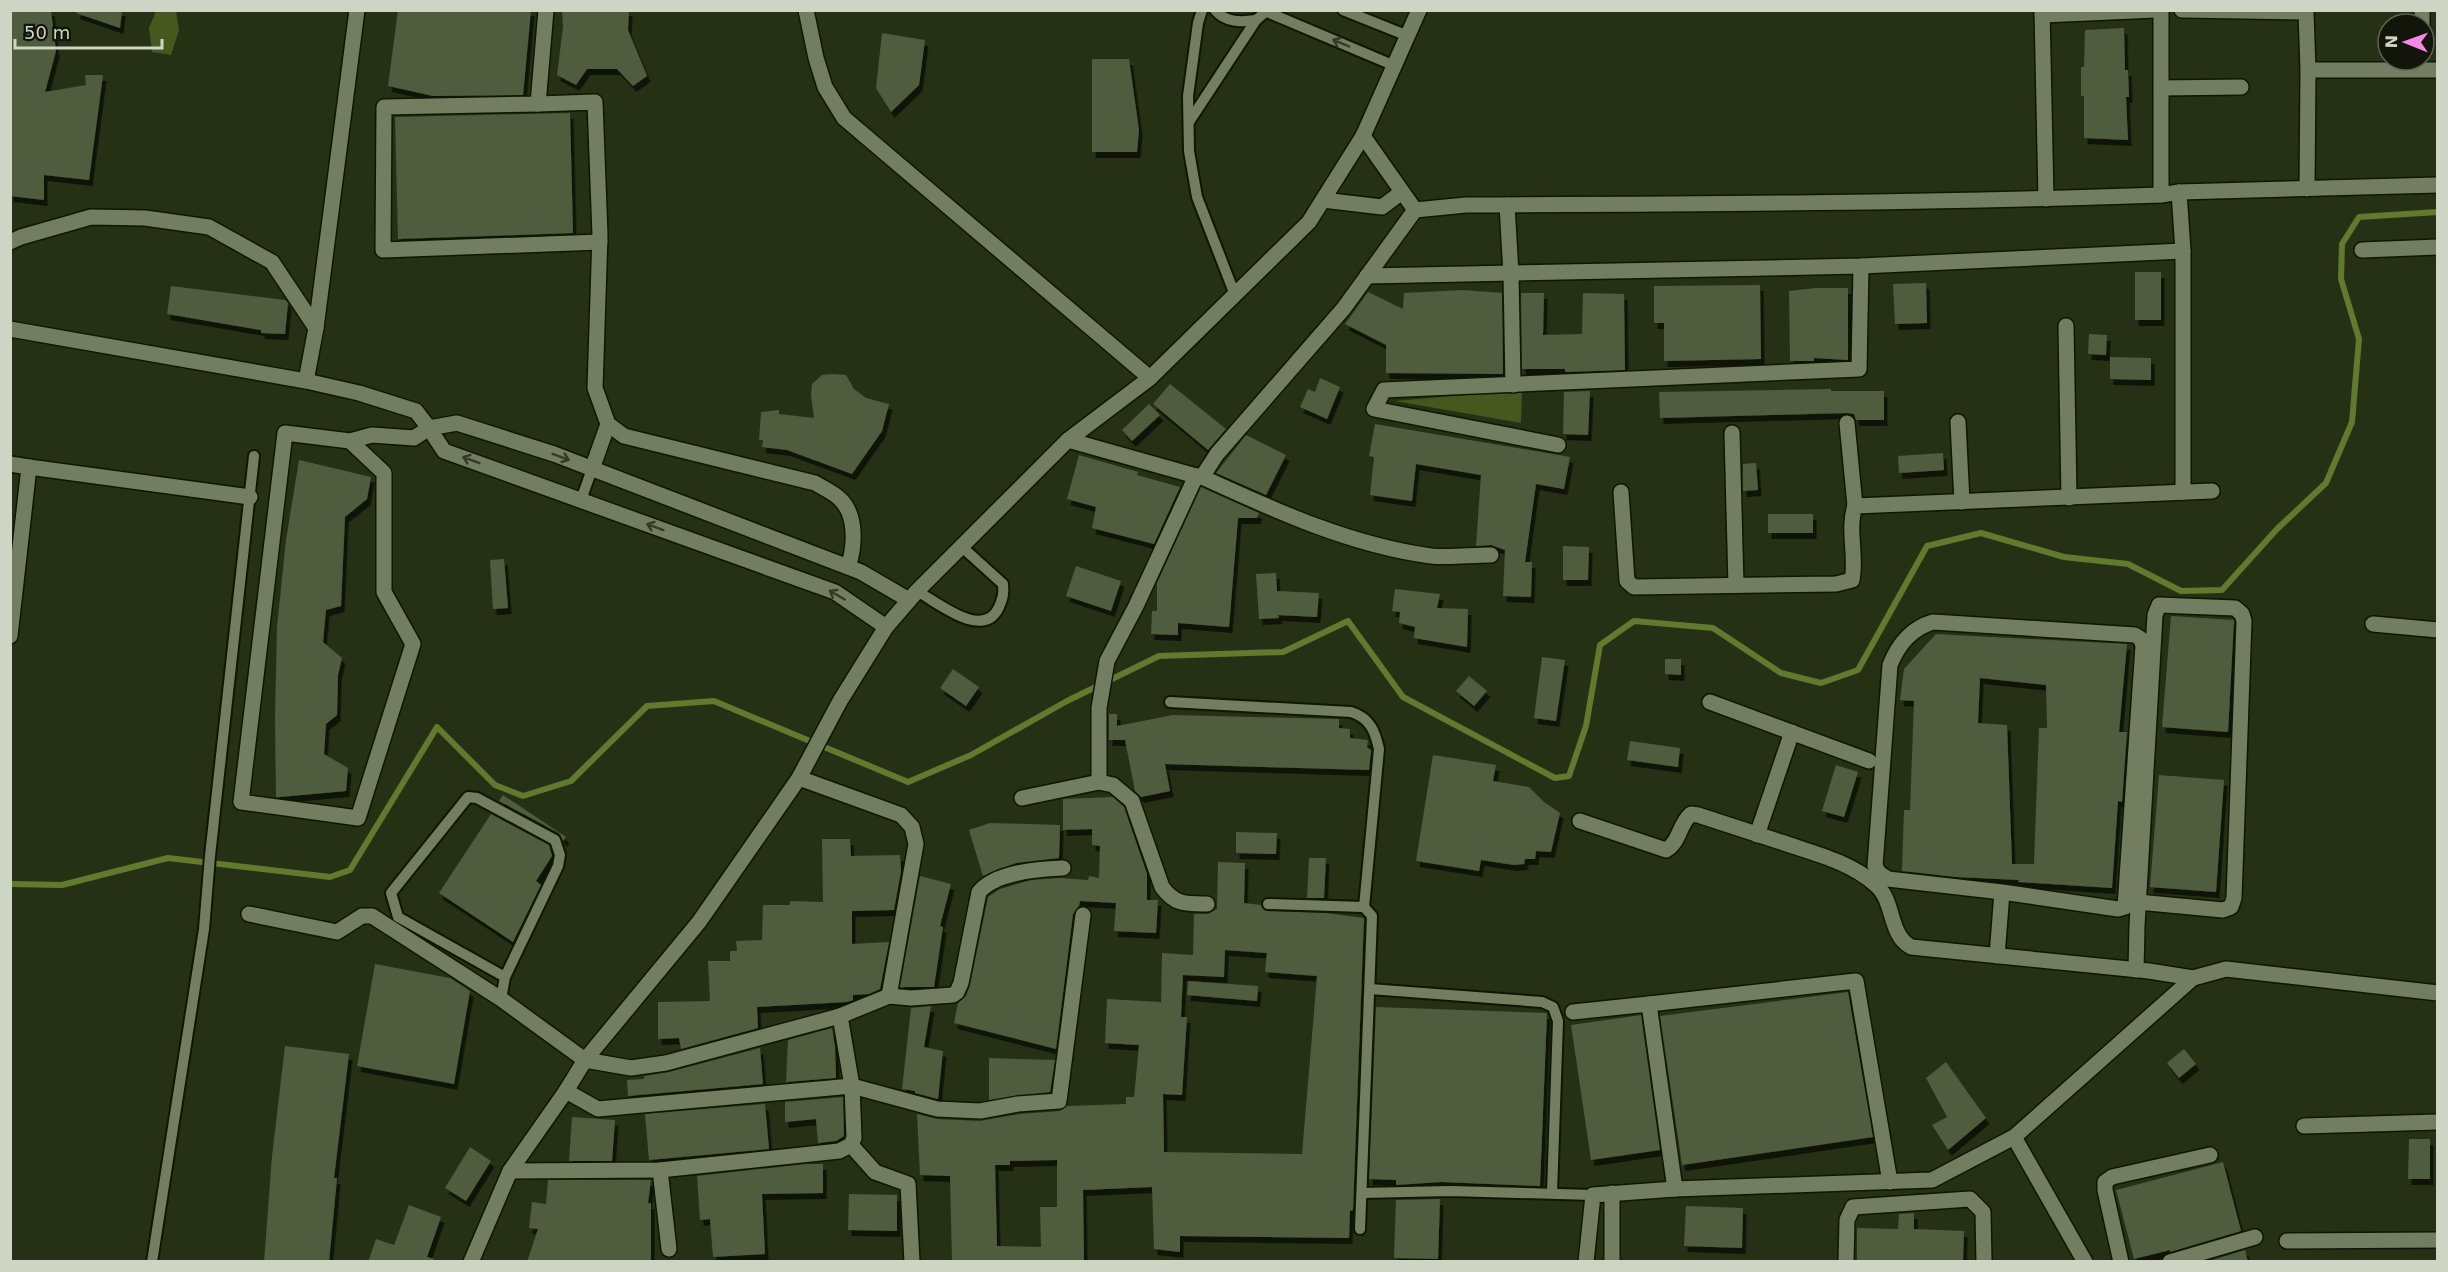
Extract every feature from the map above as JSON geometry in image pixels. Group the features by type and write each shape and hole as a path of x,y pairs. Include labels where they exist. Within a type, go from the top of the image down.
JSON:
{"street":[{"path":"306,381 316,328 357,10"},
{"path":"538,104 546,10"},
{"path":"806,10 825,87 844,118 1150,378"},
{"path":"471,1262 510,1172 585,1060 699,922 801,775 840,701 886,627 913,596 1068,440 1150,378 1309,222 1363,136 1419,10"},
{"path":"2046,199 2042,13 2156,10"},
{"path":"2161,10 2161,195"},
{"path":"2182,10 2306,11 2307,189"},
{"path":"2308,70 2376,68"},
{"path":"2161,88 2241,87"},
{"path":"600,242 383,250 384,107 595,102 600,242 595,388 608,424 624,436 815,483 840,499 849,513 854,550 848,567"},
{"path":"1363,136 1415,210"},
{"path":"1098,782 1101,694 1107,661 1199,476 1306,354 1415,210 1466,205 2046,199 2161,195 2179,192 2438,185"},
{"path":"1323,200 1382,207 1402,192"},
{"path":"2179,192 2183,251 2183,492"},
{"path":"1507,205 1513,386"},
{"path":"10,242 92,218 145,218 209,227 272,262 316,328"},
{"path":"2362,250 2438,247"},
{"path":"1367,276 1861,266 2183,251"},
{"path":"1558,445 1374,409 1384,390 1859,369 1861,266"},
{"path":"2066,326 2069,498"},
{"path":"10,329 306,381 359,393 416,411 444,451 835,592 886,627"},
{"path":"1958,422 1962,502"},
{"path":"350,441 384,473 384,592 413,644 358,818 241,802 285,433 350,441 372,435 414,438 429,428 457,423 592,469 848,567 913,596"},
{"path":"1622,492 1627,581 1634,587 1836,584 1852,580 1854,569 1852,515 1855,506 1847,423"},
{"path":"592,469 608,424"},
{"path":"1732,433 1736,585"},
{"path":"1068,440 1199,476 1273,510 1343,537 1432,556 1491,555"},
{"path":"10,464 250,496"},
{"path":"10,636 29,467"},
{"path":"1855,506 2212,491"},
{"path":"2136,970 2138,902 2155,615 2159,605 2235,608 2242,614 2244,621 2234,898 2231,907 2223,910 2138,902"},
{"path":"1933,622 2135,635 2141,639 2143,646 2125,907 2118,909 2002,892 1888,879 1879,873 1875,866 1890,665 1895,652 1915,631 1933,622"},
{"path":"2373,624 2438,630"},
{"path":"1710,702 1869,761"},
{"path":"1758,835 1792,732"},
{"path":"801,775 901,815 912,827 916,844 889,996"},
{"path":"1022,798 1098,782 1113,785 1132,801 1162,887 1171,899 1185,904 1207,904"},
{"path":"1580,822 1666,850 1673,846 1686,819 1691,814 1814,853 1861,873 1879,887 1897,934 1902,942 1911,947 2193,978 2226,969 2438,993"},
{"path":"249,914 338,932 362,916 372,916 501,999 585,1060 631,1068 666,1063 840,1016 889,996 945,996 957,992 979,891 986,884 1024,871 1063,868"},
{"path":"1996,956 2002,892"},
{"path":"566,1091 598,1109 852,1086 937,1109 980,1111 1017,1104 1059,1101 1083,915"},
{"path":"1586,1262 1593,1195 1675,1189 1932,1180 2014,1137 2193,978"},
{"path":"1573,1012 1856,981 1890,1182"},
{"path":"1649,1004 1675,1189"},
{"path":"510,1172 660,1170 794,1158 838,1151 851,1145 854,1138 852,1086 840,1016"},
{"path":"2304,1126 2438,1123"},
{"path":"2014,1137 2085,1262"},
{"path":"851,1145 875,1172 908,1184 912,1262"},
{"path":"2121,1262 2105,1182 2112,1177 2210,1155"},
{"path":"660,1170 669,1249"},
{"path":"1932,1180 1932,1200"},
{"path":"1612,1193 1612,1262"},
{"path":"1846,1262 1847,1221 1853,1207 1970,1199 1983,1212 1984,1262"},
{"path":"2170,1262 2255,1237"},
{"path":"2287,1241 2438,1240"}],"lane":[{"path":"1202,10 1198,23 1188,96 1189,151 1197,196 1235,295"},
{"path":"1215,10 1220,16 1237,23 1256,20"},
{"path":"1343,10 1408,36"},
{"path":"1188,122 1256,20 1268,11 1395,66"},
{"path":"152,1262 204,929 254,456"},
{"path":"581,500 592,469"},
{"path":"913,596 966,620 984,622 996,613 1004,596 1003,584 962,547"},
{"path":"1170,702 1351,712 1360,715 1375,729 1379,749 1364,907"},
{"path":"501,999 505,977 558,866 560,855 555,840 477,798 468,797 391,893 398,917 505,977"},
{"path":"1268,904 1364,907 1372,916 1360,1229"},
{"path":"1370,988 1542,1002 1553,1007 1558,1021 1552,1192"},
{"path":"1362,1193 1552,1192 1593,1195"}],"green space":[{"path":"156,11 176,11 179,30 171,55 152,52 149,28"},
{"path":"1522,390 1521,423 1395,401"}],"building":[{"path":"10,10 51,10 56,51 45,92 86,85 85,75 103,75 89,180 44,175 44,200 10,196"},
{"path":"77,10 122,10 120,28 76,13"},
{"path":"398,10 531,10 523,95 433,96 388,86"},
{"path":"562,10 629,10 628,30 647,76 633,86 617,69 587,69 576,85 557,75 563,27"},
{"path":"2124,28 2125,70 2128,70 2129,97 2126,97 2128,140 2084,138 2081,67 2084,67 2085,30"},
{"path":"882,33 925,40 919,85 891,112 876,88"},
{"path":"1092,59 1129,59 1139,130 1137,152 1092,152"},
{"path":"570,113 573,233 398,239 395,117"},
{"path":"2135,272 2161,272 2161,320 2135,320"},
{"path":"1926,283 1927,323 1895,324 1893,284"},
{"path":"1760,285 1761,359 1664,361 1664,323 1654,323 1654,286"},
{"path":"171,286 285,300 288,303 285,334 261,333 261,330 167,314"},
{"path":"1848,288 1848,360 1814,358 1814,361 1790,361 1789,291"},
{"path":"1463,290 1502,293 1503,374 1386,373 1386,345 1345,324 1368,292 1403,309 1404,293"},
{"path":"1521,293 1544,293 1543,335 1582,334 1583,293 1624,294 1625,370 1565,372 1565,369 1522,369"},
{"path":"2089,334 2107,335 2106,355 2088,354"},
{"path":"2110,357 2151,358 2151,380 2110,379"},
{"path":"822,375 846,375 854,389 866,398 889,404 882,431 852,474 787,450 762,447 763,440 759,440 761,412 779,410 779,414 814,418 812,384"},
{"path":"1320,378 1340,387 1327,419 1300,407 1308,389 1315,392"},
{"path":"1170,384 1226,429 1208,450 1153,404"},
{"path":"1831,389 1831,391 1884,391 1884,420 1856,420 1854,414 1847,413 1660,418 1659,392"},
{"path":"1590,391 1588,435 1563,434 1564,392"},
{"path":"1149,404 1160,415 1132,441 1122,430"},
{"path":"1375,424 1570,457 1564,489 1536,484 1525,562 1532,562 1531,597 1503,596 1505,550 1491,545 1476,546 1481,475 1416,464 1412,501 1370,495 1374,457 1369,456"},
{"path":"1246,435 1286,455 1266,495 1216,473"},
{"path":"1943,453 1944,470 1899,473 1898,456"},
{"path":"1079,455 1180,487 1154,544 1092,528 1096,507 1067,499"},
{"path":"299,460 371,477 367,499 345,517 341,606 326,610 323,642 342,658 338,675 337,715 326,724 324,754 348,768 346,791 276,797 277,627 286,540"},
{"path":"1756,463 1758,490 1743,491 1743,464"},
{"path":"1201,487 1259,513 1257,518 1238,518 1229,627 1178,623 1178,635 1151,634 1152,611 1157,611 1157,583"},
{"path":"1768,514 1813,514 1813,533 1768,533"},
{"path":"1563,546 1589,547 1588,580 1563,580"},
{"path":"504,559 508,608 493,609 490,560"},
{"path":"1076,566 1121,581 1111,611 1066,596"},
{"path":"1276,573 1277,591 1319,593 1317,617 1278,615 1279,618 1259,619 1256,574"},
{"path":"1395,589 1440,594 1437,608 1468,609 1467,647 1414,638 1415,627 1399,623 1400,612 1392,611"},
{"path":"2171,616 2234,620 2228,732 2162,727"},
{"path":"1936,634 2127,644 2119,732 2127,732 2122,802 2118,801 2112,888 1902,871 1904,810 1910,810 1914,701 1900,700 1904,669","holes":["1980,678 2046,685 2047,728 2039,728 2034,864 2012,864 2007,725 1978,723"]},
{"path":"1542,657 1565,660 1556,721 1534,718"},
{"path":"1665,659 1681,659 1681,675 1665,674"},
{"path":"953,669 979,687 966,706 940,688"},
{"path":"1469,676 1487,691 1474,706 1456,691"},
{"path":"1109,714 1117,714 1117,726 1173,715 1339,719 1339,728 1350,729 1350,738 1368,740 1367,747 1371,750 1369,770 1165,764 1170,791 1141,797 1135,791 1125,740 1109,740"},
{"path":"1630,741 1680,748 1678,767 1627,760"},
{"path":"1433,755 1496,765 1493,781 1529,787 1544,802 1560,813 1551,852 1536,851 1535,859 1525,859 1524,864 1514,865 1481,860 1479,871 1416,861"},
{"path":"1836,765 1858,772 1844,817 1822,811"},
{"path":"2159,775 2224,780 2216,892 2150,887"},
{"path":"503,795 566,837 563,841 559,833 499,801"},
{"path":"1113,797 1124,807 1147,874 1147,900 1158,900 1156,933 1114,931 1116,903 1080,901 1073,914 1056,1049 954,1023 958,1003 966,996 970,985 988,897 1000,889 1031,880 1060,878 1088,880 1089,876 1099,878 1100,846 1092,845 1092,829 1063,830 1063,799"},
{"path":"491,814 549,845 552,856 536,881 541,885 513,942 439,893"},
{"path":"990,823 1060,825 1059,858 1016,863 983,876 969,830"},
{"path":"1236,832 1277,833 1276,854 1236,853"},
{"path":"822,839 850,839 851,856 900,855 901,871 894,910 852,911 852,944 889,942 880,989 869,994 853,995 853,1000 847,1002 757,1007 758,1028 681,1049 679,1038 658,1039 658,1002 710,1001 708,961 730,961 730,951 737,951 736,941 762,940 763,905 790,905 790,901 823,902"},
{"path":"1309,858 1326,858 1324,898 1307,898"},
{"path":"1218,862 1245,863 1244,903 1261,905 1264,910 1268,911 1326,913 1364,918 1353,1210 1350,1211 1349,1238 1180,1236 1180,1252 1154,1249 1152,1187 1083,1190 1084,1262 952,1262 950,1176 920,1175 917,1114 937,1119 980,1121 1019,1114 1060,1111 1067,1106 1126,1104 1126,1097 1134,1097 1139,1045 1105,1043 1107,999 1161,1002 1162,953 1193,955 1194,914 1208,914 1217,909","holes":["1225,950 1267,953 1265,972 1317,976 1302,1154 1164,1152 1163,1094 1182,1095 1187,1017 1181,1017 1183,975 1224,977","1057,1160 1057,1207 1040,1207 1041,1247 997,1246 995,1165 1010,1165 1010,1161"]},
{"path":"920,876 951,884 940,926 943,927 934,987 900,987"},
{"path":"375,964 450,978 470,991 454,1084 357,1066"},
{"path":"1188,981 1258,986 1257,1001 1187,995"},
{"path":"1848,992 1873,1137 1682,1165 1660,1016"},
{"path":"931,1006 924,1047 943,1051 938,1099 902,1089 911,1008"},
{"path":"1376,1007 1547,1013 1540,1186 1441,1182 1396,1185 1396,1180 1369,1179"},
{"path":"1641,1015 1660,1150 1591,1160 1571,1025"},
{"path":"832,1028 836,1078 786,1082 788,1040"},
{"path":"285,1046 349,1054 334,1178 337,1178 329,1262 264,1262 272,1156"},
{"path":"760,1048 763,1084 628,1096 627,1080 644,1079 644,1076 669,1072"},
{"path":"2184,1049 2196,1064 2179,1078 2167,1063"},
{"path":"989,1058 1055,1060 1050,1092 989,1100"},
{"path":"1946,1062 1986,1118 1948,1150 1932,1125 1947,1117 1926,1078"},
{"path":"843,1097 844,1136 836,1141 818,1143 816,1119 785,1122 785,1102"},
{"path":"765,1104 769,1149 649,1160 645,1114"},
{"path":"572,1117 615,1120 612,1161 569,1161"},
{"path":"2409,1139 2430,1139 2430,1179 2408,1179"},
{"path":"470,1147 491,1161 466,1201 445,1188"},
{"path":"2223,1162 2241,1231 2170,1252 2170,1250 2134,1259 2116,1190"},
{"path":"823,1164 823,1193 762,1194 765,1254 713,1257 710,1219 700,1220 697,1176"},
{"path":"548,1180 651,1180 648,1203 651,1203 651,1262 527,1262 538,1229 529,1228 532,1202 546,1204"},
{"path":"849,1194 897,1195 897,1231 848,1230"},
{"path":"1440,1199 1438,1259 1394,1258 1396,1200"},
{"path":"409,1205 441,1217 427,1257 434,1259 434,1262 368,1262 376,1239 394,1245"},
{"path":"1686,1206 1743,1208 1742,1248 1684,1246"},
{"path":"1914,1213 1914,1229 1964,1231 1963,1262 1857,1262 1857,1228 1898,1229 1899,1214"},
{"path":"2245,1250 2248,1262 2206,1262"}],"waterway":[{"path":"10,884 62,885 168,858 330,877 350,870 437,727 495,785 523,796 571,781 647,706 714,701 908,782 971,755 1067,701 1159,656 1283,652 1348,621 1403,697 1555,778 1569,776 1586,726 1600,645 1634,621 1713,628 1781,673 1821,683 1858,670 1927,546 1981,533 2064,557 2128,564 2181,591 2222,590 2277,529 2326,483 2352,422 2359,339 2341,279 2342,244 2359,217 2438,212"}]}
